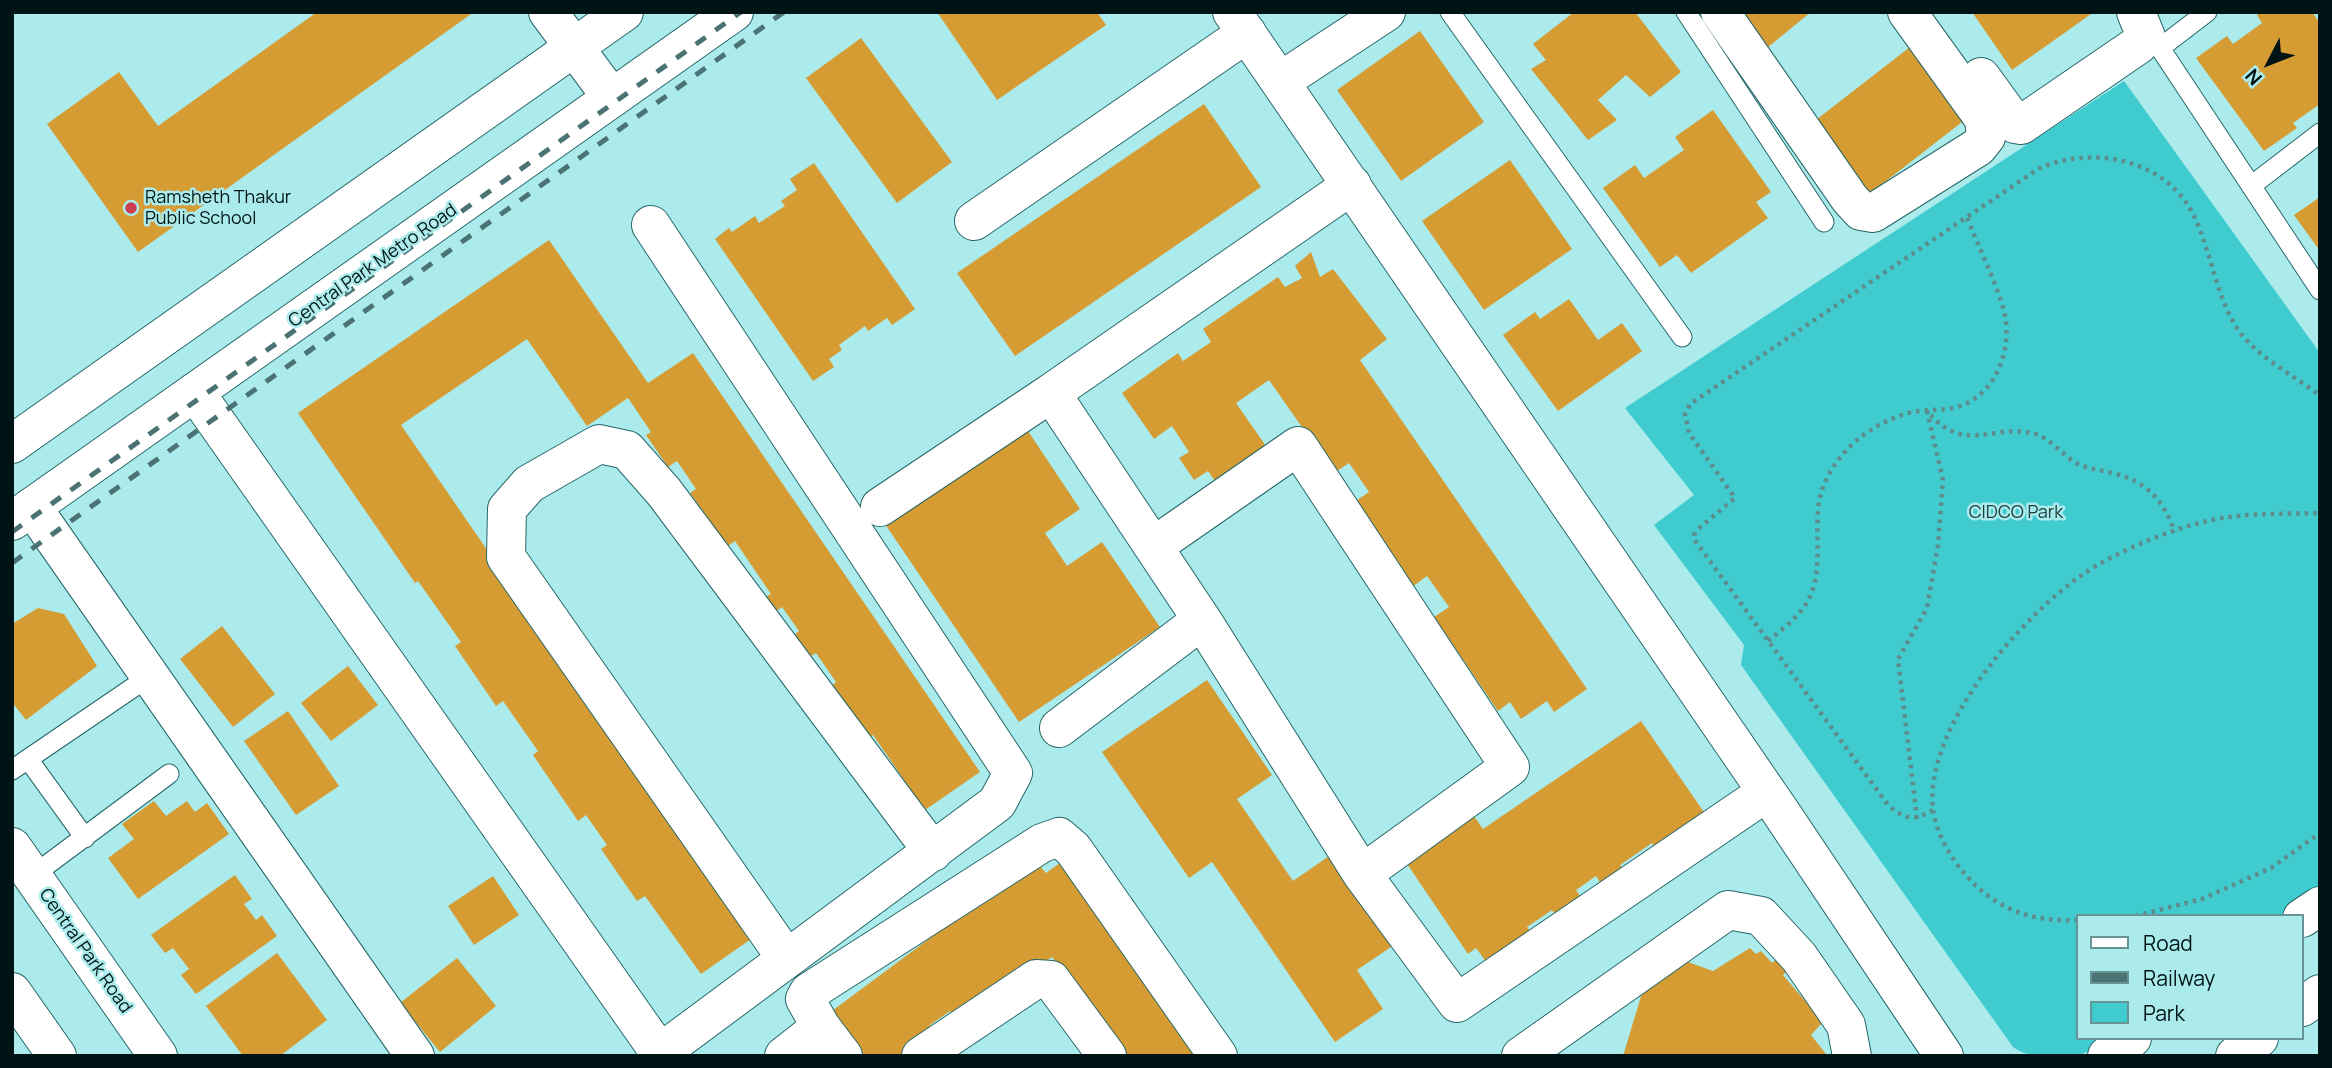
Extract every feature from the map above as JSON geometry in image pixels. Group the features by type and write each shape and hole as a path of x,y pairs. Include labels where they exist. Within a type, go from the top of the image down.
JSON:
{"street":[{"path":"548,12 612,98"},
{"path":"12,444 624,12"},
{"name":"Central Park Metro Road","path":"22,514 734,12"},
{"path":"1282,81 1386,12"},
{"path":"1720,12 1850,199 1861,211 1873,212 1978,147 1986,137 1984,119 1907,12"},
{"path":"1937,12 2001,106 2015,124 2021,125 2138,45 2146,37 2136,12"},
{"path":"974,221 1240,23 1767,792 1944,1056"},
{"path":"880,507 1051,393 1352,185"},
{"path":"195,392 661,1055 786,958 997,803 1013,773 651,225"},
{"path":"1051,393 1202,620 1362,874 1457,1003 1767,792"},
{"path":"786,958 506,557 507,509 529,484 599,444 627,450 664,492 933,852"},
{"path":"1154,546 1298,446 1510,767 1362,874"},
{"path":"22,514 150,676 415,1056"},
{"path":"1059,728 1202,620"},
{"path":"784,1056 832,1041 805,999 810,992 1042,843 1059,837 1073,849 1218,1056"},
{"name":"Central Park Road","path":"22,861 158,1056"},
{"path":"2304,917 2320,906"},
{"path":"1521,1056 1728,910 1761,916 1798,957 1846,1026 1852,1056"},
{"path":"921,1056 1036,979 1051,980 1107,1056"},
{"path":"12,992 57,1056"},
{"path":"2304,1006 2320,994"},
{"path":"2107,1056 2129,1040"},
{"path":"2235,1056 2256,1040"}],"lane":[{"path":"1450,12 1682,337"},
{"path":"1686,12 1824,222"},
{"path":"2207,12 2160,48 2320,290"},
{"path":"2250,186 2320,133"},
{"path":"85,838 20,764 150,676"},
{"path":"22,861 85,838 169,774"}],"path":[{"path":"1933,810 1917,819 1903,817 1888,805 1696,542 1694,535 1697,530 1735,498 1689,433 1685,414 1698,398 2038,169 2061,159 2087,155 2112,157 2148,170 2178,194 2194,217 2220,298 2239,331 2271,362 2320,396"},
{"path":"1768,641 1804,607 1814,586 1817,564 1817,507 1825,480 1840,457 1862,436 1885,421 1908,413 1953,408 1970,402 1984,391 1999,371 2007,344 2006,319 1966,218"},
{"path":"1927,411 1940,426 1956,432 1982,437 2032,433 2052,443 2076,463 2142,484 2157,495 2175,532"},
{"path":"1917,819 1898,659 1927,608 1937,545 1943,480 1927,411"},
{"path":"2076,920 2053,921 2004,908 1982,894 1949,856 1933,810 1939,757 1974,687 2023,625 2083,575 2153,538 2228,517 2320,513"},
{"path":"2143,914 2202,899 2271,868 2320,833"}],"green space":[{"name":"CIDCO Park","path":"2124,81 2320,353 2320,887 2283,914 2076,914 2076,1040 2105,1040 2081,1054 2061,1058 2029,1055 2013,1047 1741,665 1744,645 1654,525 1694,495 1625,408"}],"building":[{"path":"317,12 474,12 138,252 47,124 119,72 158,126"},
{"path":"937,12 1097,12 1106,25 997,100"},
{"path":"1574,12 1635,12 1681,72 1650,97 1626,75 1598,100 1617,120 1588,140 1531,69 1546,60 1533,44"},
{"path":"1738,12 1811,12 1767,48"},
{"path":"1972,12 2094,12 2012,70"},
{"path":"2260,12 2312,12 2320,23 2320,104 2293,123 2297,128 2264,151 2196,58 2227,36 2233,44 2262,23 2257,15"},
{"path":"1420,31 1484,122 1401,181 1337,90"},
{"path":"861,38 952,162 897,203 806,78"},
{"path":"1910,47 1966,119 1868,195 1812,123"},
{"path":"1204,104 1261,187 1015,356 957,273"},
{"path":"1713,110 1771,192 1756,202 1768,218 1691,273 1677,255 1660,267 1603,188 1635,165 1644,178 1684,150 1675,137"},
{"path":"1510,160 1572,249 1484,310 1422,221"},
{"path":"814,163 915,309 892,325 887,318 868,331 865,326 839,345 842,350 829,359 834,367 813,381 715,239 729,228 732,232 755,216 759,223 785,206 781,201 797,190 790,179"},
{"path":"2320,197 2320,251 2294,215"},
{"path":"549,240 648,383 693,353 980,772 925,810 916,797 911,800 904,791 909,787 873,735 866,740 830,687 836,682 816,653 809,657 794,635 799,631 782,607 775,612 765,597 771,594 735,541 728,546 690,493 696,489 677,461 668,467 646,435 651,432 628,398 587,426 527,339 401,425 754,937 701,974 645,896 637,901 601,849 607,845 586,815 578,821 533,755 538,751 503,701 496,706 455,646 461,642 418,581 415,583 298,413"},
{"path":"1311,252 1320,277 1333,269 1387,339 1360,360 1587,689 1554,712 1547,701 1521,719 1510,702 1498,711 1434,617 1449,607 1427,576 1412,587 1354,502 1369,492 1349,463 1334,473 1269,380 1236,403 1268,449 1217,484 1208,471 1194,480 1179,458 1189,452 1172,426 1154,439 1122,393 1178,353 1183,361 1211,342 1203,329 1278,277 1285,287 1302,278 1295,266"},
{"path":"1569,299 1598,340 1622,323 1642,351 1558,411 1503,335 1535,312 1540,319"},
{"path":"1026,428 1080,509 1045,533 1067,566 1102,542 1160,627 1019,722 885,524"},
{"path":"38,608 64,614 97,666 26,720 12,702 12,624"},
{"path":"222,626 275,694 233,727 180,659"},
{"path":"348,666 378,705 331,741 301,703"},
{"path":"1207,680 1272,775 1237,799 1293,881 1335,852 1397,943 1357,970 1383,1009 1335,1042 1212,862 1189,878 1102,752"},
{"path":"288,711 339,786 296,815 244,741"},
{"path":"1641,721 1708,818 1658,852 1652,843 1620,865 1625,872 1603,887 1596,876 1576,890 1582,899 1557,917 1552,910 1527,927 1531,932 1487,963 1476,948 1468,954 1403,858 1471,812 1483,829"},
{"path":"154,801 166,816 187,801 195,812 207,803 229,834 138,899 108,858 134,839 122,824"},
{"path":"1035,860 1046,873 1064,860 1205,1056 1121,1056 1052,957 958,1022 950,1011 930,1025 938,1036 919,1042 900,1056 861,1056 832,1011"},
{"path":"235,875 252,899 244,904 256,920 262,915 277,936 196,994 181,975 189,969 173,948 165,953 151,935"},
{"path":"493,876 519,915 474,945 448,906"},
{"path":"1750,948 1756,954 1761,951 1772,963 1781,955 1790,968 1783,975 1823,1022 1811,1035 1826,1054 1623,1056 1649,970 1674,957 1713,971"},
{"path":"277,953 327,1020 280,1056 243,1056 206,1006"},
{"path":"457,958 496,1006 440,1052 400,1003"}],"railway":[{"path":"12,532 741,12"},
{"path":"12,563 784,12"}],"place":[{"name":"Ramsheth Thakur Public School","path":"131,208"}]}
